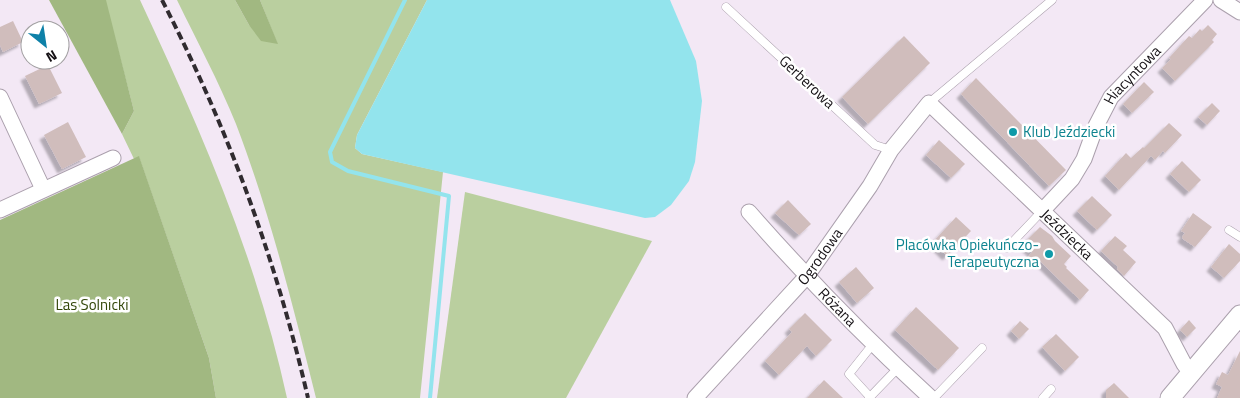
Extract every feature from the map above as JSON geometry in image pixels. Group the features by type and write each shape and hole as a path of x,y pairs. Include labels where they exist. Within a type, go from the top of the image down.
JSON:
{"street":[{"name":"Hiacyntowa","path":"1043,210 1072,179 1084,159 1096,126 1111,97 1205,0"},
{"path":"1221,0 1240,12"},
{"path":"0,97 44,189"},
{"name":"Ogrodowa","path":"695,398 806,277 870,186 891,150 929,103"},
{"name":"Jeździecka","path":"929,103 1165,328 1184,364 1192,374"},
{"path":"0,210 113,158"},
{"name":"Różana","path":"749,212 806,277 873,344 932,398"},
{"path":"1170,398 1240,315"}],"lane":[{"path":"929,103 1052,0"},
{"name":"Gerberowa","path":"726,8 875,145 891,150"},
{"path":"1007,248 1043,210"},
{"path":"1229,230 1240,237"},
{"path":"873,344 849,374 870,397 898,368"},
{"path":"932,398 982,348"},
{"path":"1043,398 1051,389"}],"green space":[{"path":"49,0 106,0 134,111 122,134 70,39 70,20 60,20"},
{"path":"105,0 140,0 162,48 205,146 243,245 275,346 287,398 216,398 209,358 139,157 134,159 122,134 134,111"},
{"path":"177,0 235,0 249,25 277,43 260,0 427,0 357,135 355,148 362,154 443,172 420,398 316,398 299,329 260,191 236,124"},
{"path":"235,0 260,0 278,44 261,41 249,25"},
{"name":"Las Solnicki","path":"139,156 209,358 216,398 0,398 0,220"},
{"path":"465,192 652,241 566,398 437,398"}],"water":[{"path":"427,0 670,0 696,61 702,101 695,162 689,181 671,205 655,217 645,218 362,154 355,148 357,135"}],"building":[{"path":"13,21 20,36 20,44 3,52 0,45 0,27"},
{"path":"1208,25 1217,34 1212,40 1214,42 1175,81 1162,68 1189,36 1192,38 1200,29 1202,31"},
{"path":"904,36 930,63 868,124 842,97"},
{"path":"38,70 50,70 62,93 39,104 25,76"},
{"name":"Klub Jeździecki","path":"976,78 1066,170 1049,186 961,94"},
{"path":"1144,82 1154,92 1132,113 1123,104"},
{"path":"1212,103 1220,111 1207,125 1198,117"},
{"path":"68,122 86,157 62,169 44,135"},
{"path":"1169,123 1182,135 1165,153 1163,151 1155,160 1151,156 1119,190 1105,176 1126,153 1131,158"},
{"path":"939,140 965,164 951,178 926,155"},
{"path":"1182,161 1201,180 1189,192 1170,174"},
{"path":"1092,196 1112,215 1097,230 1077,211"},
{"path":"788,200 811,224 799,235 775,213"},
{"path":"1193,213 1212,227 1195,247 1183,239 1182,237 1185,233 1181,231"},
{"path":"956,217 971,231 947,256 933,242"},
{"name":"Placówka Opiekuńczo- Terapeutyczna","path":"1040,227 1052,236 1071,256 1064,264 1066,268 1089,290 1080,300 1038,259 1028,257 1032,252 1023,244"},
{"path":"1115,236 1127,246 1123,250 1136,262 1124,276 1117,269 1118,267 1101,251"},
{"path":"1229,244 1240,254 1240,261 1224,278 1211,267"},
{"path":"856,267 874,288 857,303 839,282"},
{"path":"916,307 959,348 938,370 895,330"},
{"path":"805,313 832,340 816,356 807,346 779,375 765,361 792,332 789,329"},
{"path":"1189,320 1196,328 1187,337 1180,330"},
{"path":"1020,321 1029,329 1019,339 1011,331"},
{"path":"1056,334 1079,357 1065,371 1042,347"},
{"path":"1240,351 1240,398 1217,398 1222,387 1216,384 1222,372 1228,375"},
{"path":"824,380 843,398 807,398"},
{"path":"1114,383 1129,398 1106,398 1106,390"}],"waterway":[{"path":"405,0 330,152 332,162 348,171 449,196 430,398"}],"railway":[{"path":"162,0 208,96 247,194 281,295 308,398"}],"place":[{"name":"Klub Jeździecki","path":"1013,132"},
{"name":"Placówka Opiekuńczo- Terapeutyczna","path":"1049,254"}]}
